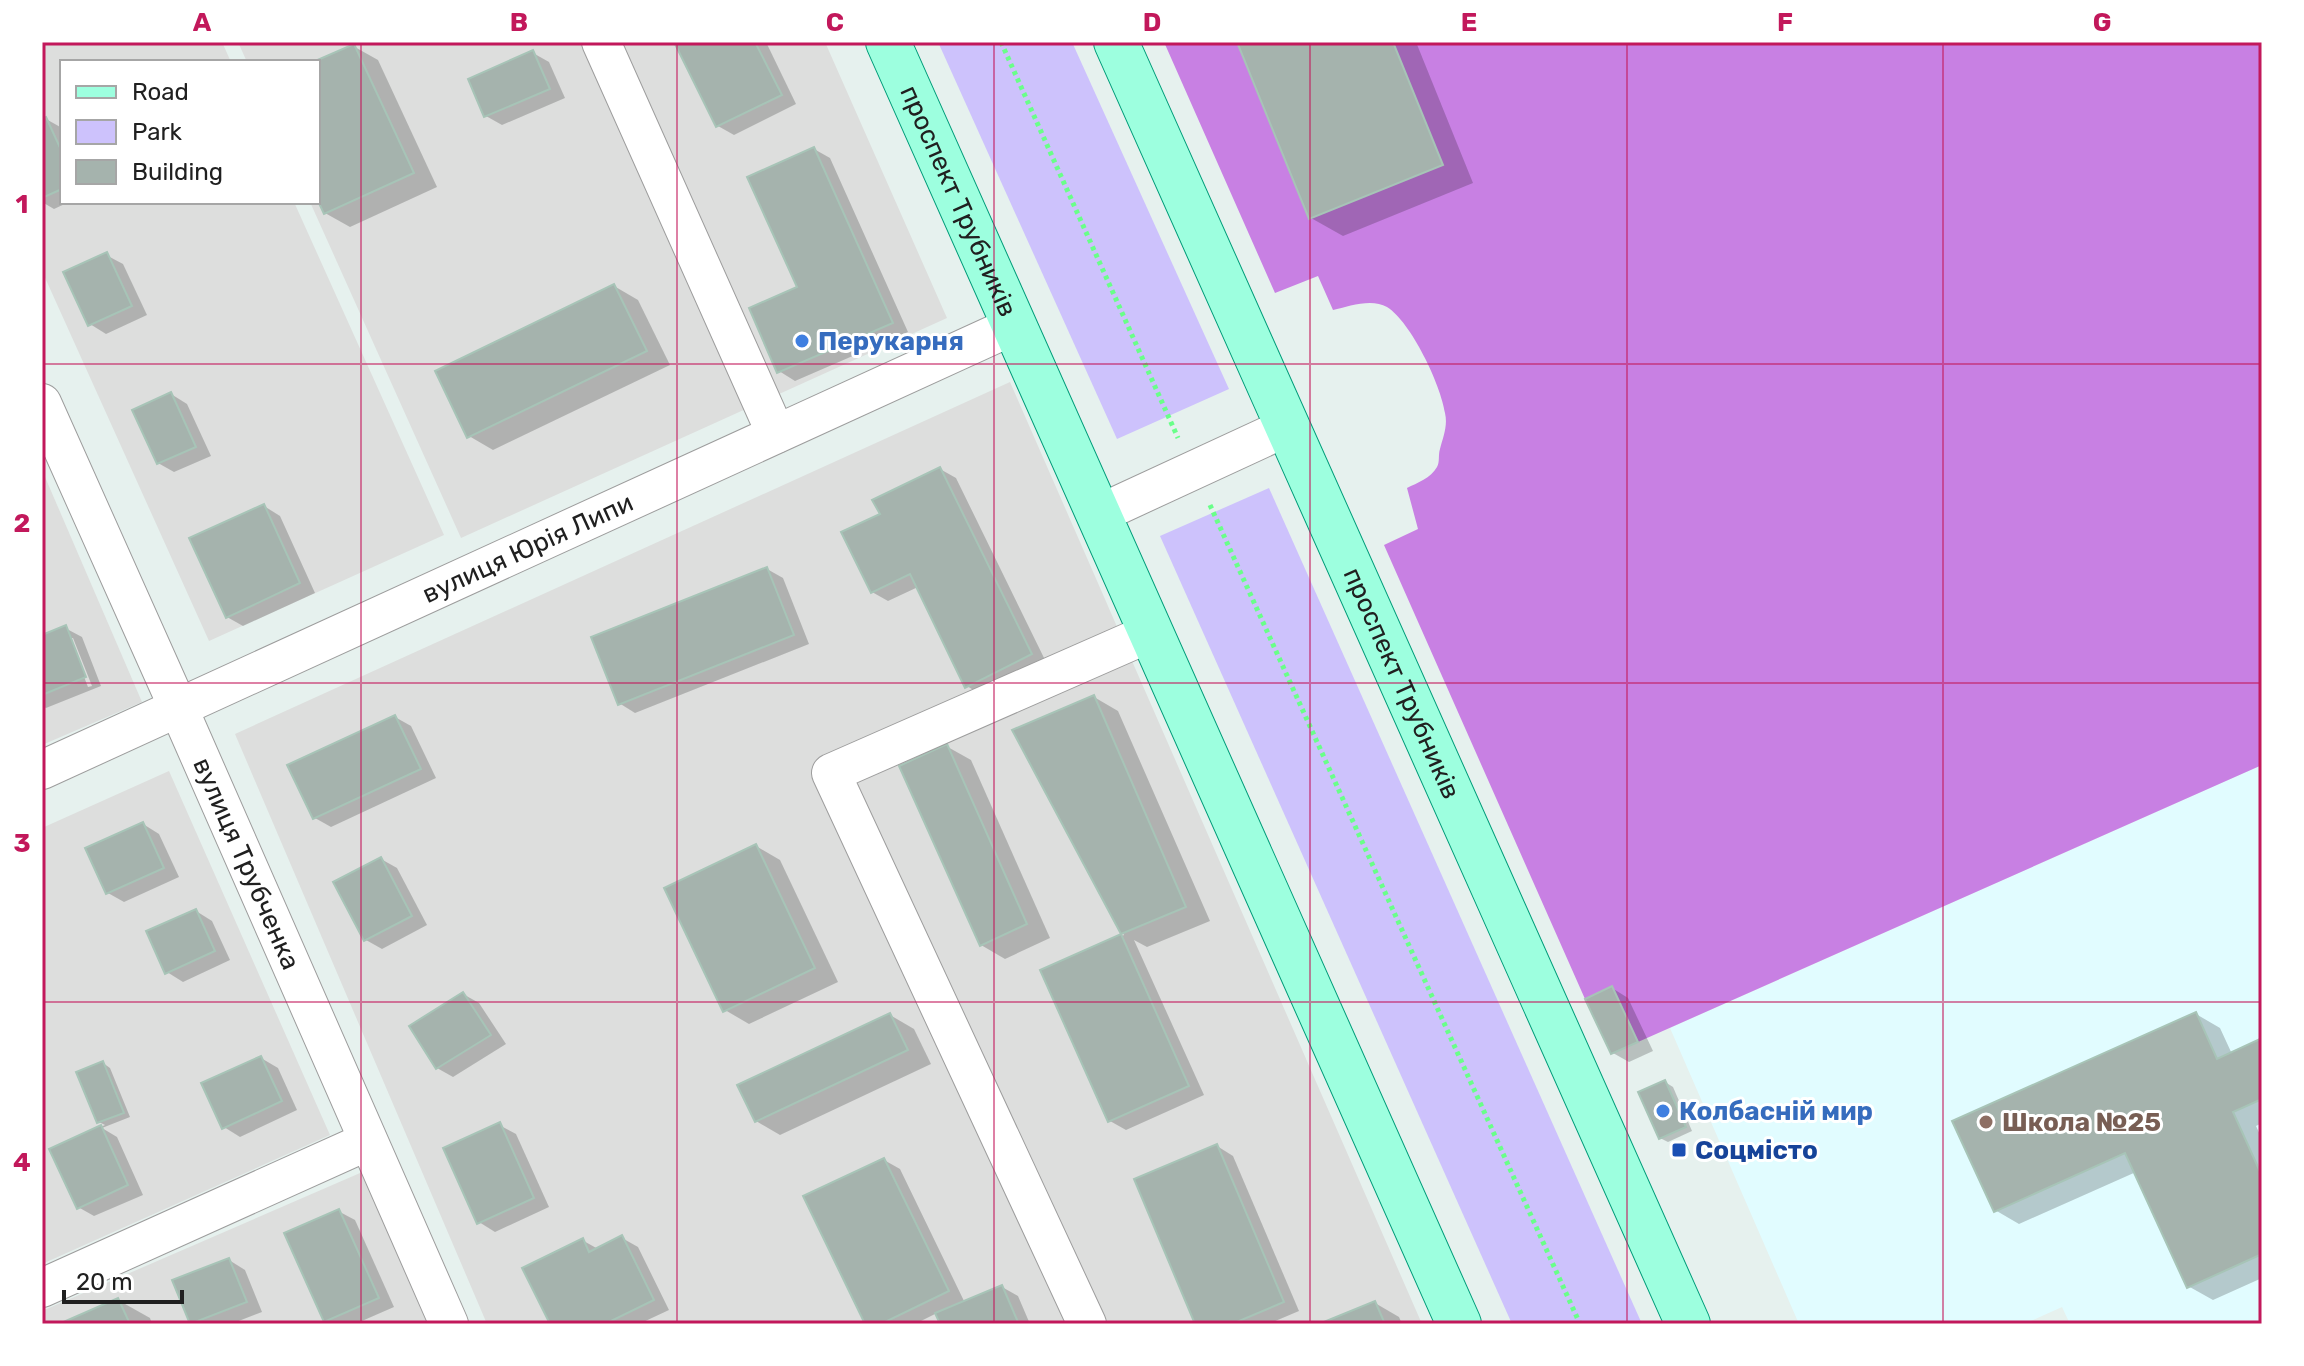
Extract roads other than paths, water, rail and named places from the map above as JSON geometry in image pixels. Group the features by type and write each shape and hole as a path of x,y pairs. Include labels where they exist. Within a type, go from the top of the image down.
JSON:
{"main road":[{"name":"проспект Трубників","path":"888,42 1459,1324"},
{"name":"проспект Трубників","path":"1116,42 1688,1324"}],"street":[{"path":"601,42 776,434"},
{"name":"вулиця Юрія Липи","path":"42,770 1015,325"},
{"name":"вулиця Трубченка","path":"42,403 449,1324"},
{"path":"1099,514 1287,427"},
{"path":"1087,1324 831,773 1152,632"},
{"path":"42,1288 368,1141"}],"place":[{"name":"Перукарня","path":"802,341"},
{"name":"Колбасній мир","path":"1663,1111"},
{"name":"Школа №25","path":"1986,1122"},
{"name":"Соцмісто","path":"1679,1150"}]}
